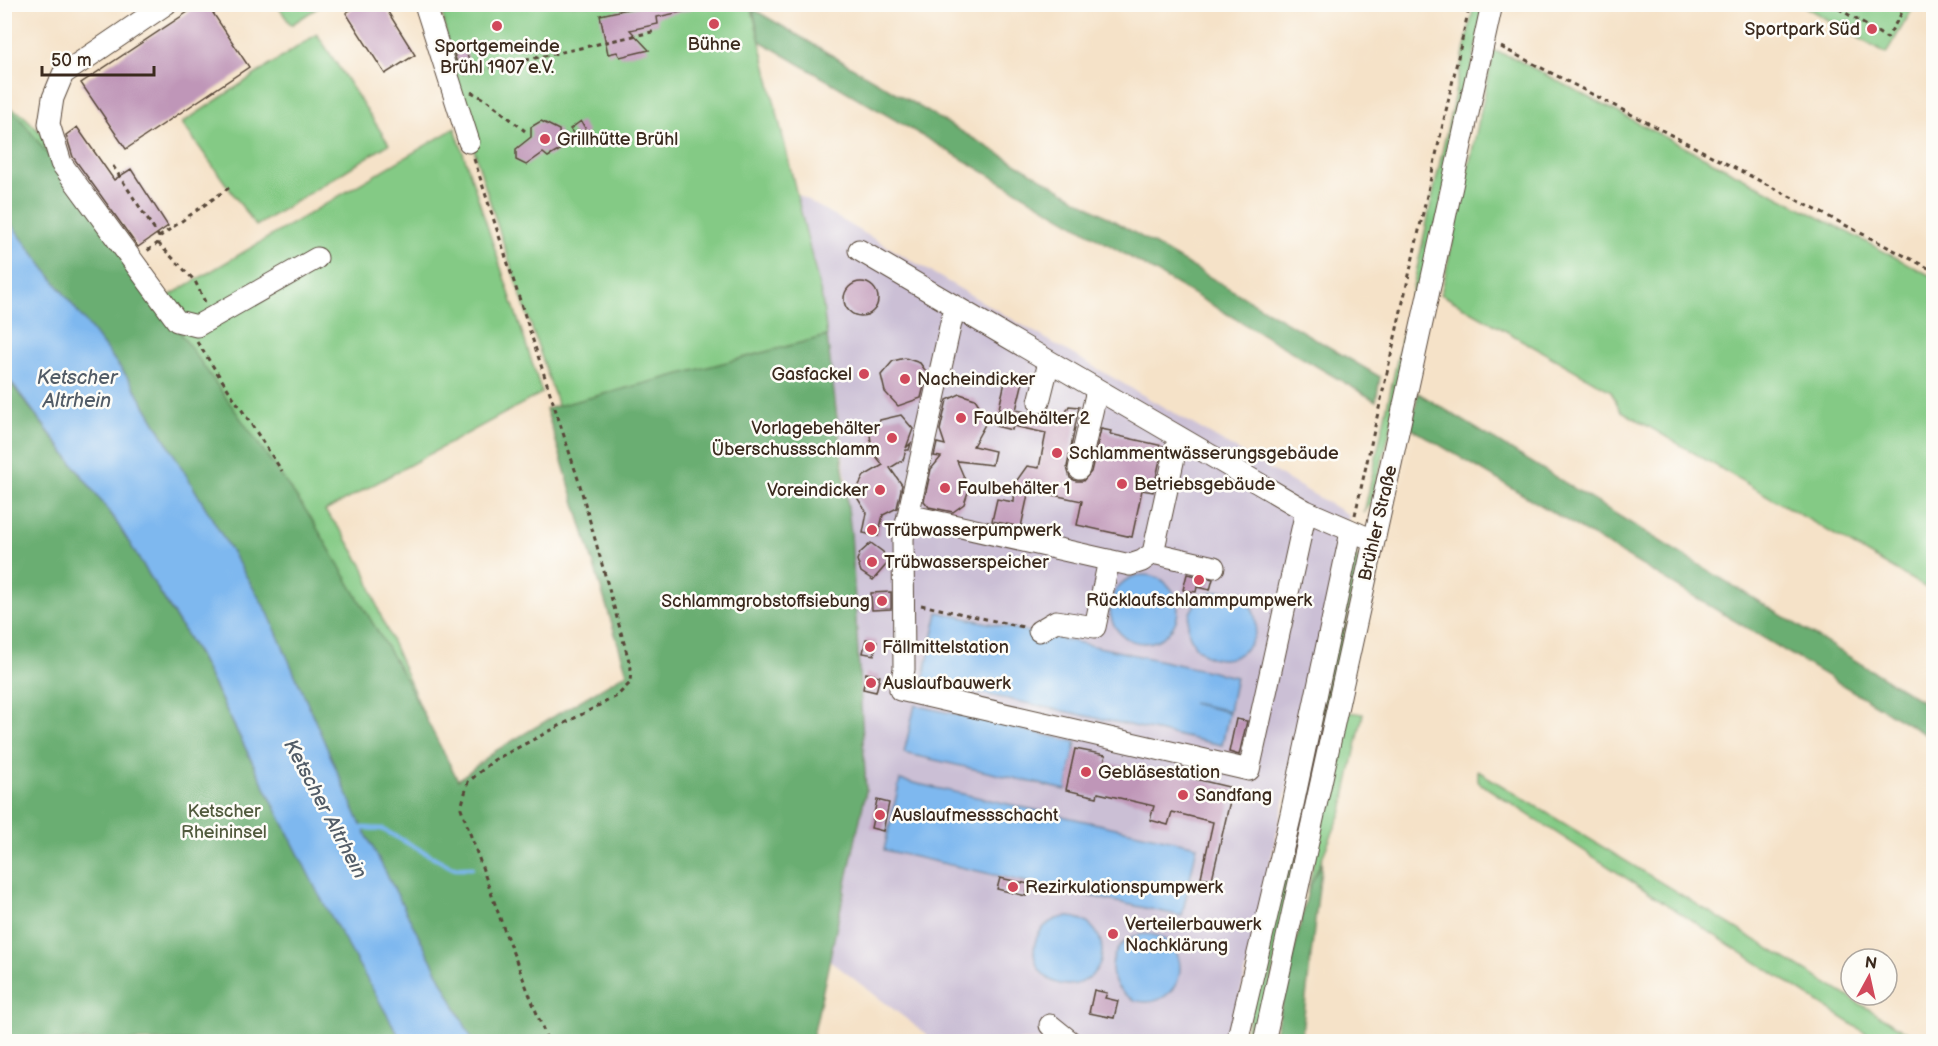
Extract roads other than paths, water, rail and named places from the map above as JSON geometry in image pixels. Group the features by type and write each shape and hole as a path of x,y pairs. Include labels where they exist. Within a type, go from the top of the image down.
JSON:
{"street":[{"path":"166,4 63,74 53,98 49,124 61,163 177,321 197,326 317,258"},
{"path":"425,4 469,142"},
{"name":"Brühler Straße","path":"1264,1041 1492,4"},
{"path":"860,250 1179,439 1306,511 1373,540"},
{"path":"958,308 952,318 903,538 904,669 900,690 1249,770 1306,511"},
{"path":"1039,402 1049,362"},
{"path":"1079,469 1097,390"},
{"path":"908,515 1130,565 1142,561 1153,553 1179,439"},
{"path":"1237,1041 1288,825 1351,532"},
{"path":"1153,553 1214,567"},
{"path":"1040,631 1056,621 1095,627 1108,560"},
{"path":"1050,1025 1071,1041"}],"water":[{"name":"Ketscher Altrhein","path":"5,216 131,382 268,613 358,819 473,1041 402,1041 318,893 199,655 114,518 5,374"},
{"path":"1144,575 1157,578 1168,585 1175,596 1178,609 1175,622 1168,633 1157,640 1144,643 1131,640 1120,633 1113,622 1110,609 1113,596 1120,585 1131,578"},
{"path":"1222,591 1235,594 1246,601 1253,612 1256,625 1253,638 1246,649 1235,656 1222,659 1209,656 1198,649 1191,638 1188,625 1191,612 1198,601 1209,594"},
{"path":"938,612 1236,677 1229,711 1192,703 1229,712 1222,745 923,681"},
{"path":"915,705 1076,742 1066,790 904,753"},
{"path":"900,780 1197,846 1182,916 1094,897 1096,889 1093,897 884,850"},
{"path":"1068,917 1081,920 1092,927 1099,938 1102,951 1099,964 1092,975 1081,982 1068,985 1055,982 1044,975 1037,964 1034,951 1037,938 1044,927 1055,920"},
{"path":"1146,934 1159,937 1170,944 1177,955 1180,968 1177,981 1170,992 1159,999 1146,1002 1133,999 1122,992 1115,981 1112,968 1115,955 1122,944 1133,937"}],"waterway":[{"path":"363,828 382,829 453,868 472,868"}],"place":[{"name":"Bühne","path":"714,24"},
{"name":"Sportgemeinde Brühl 1907 e.V.","path":"497,26"},
{"name":"Sportpark Süd","path":"1872,29"},
{"name":"Grillhütte Brühl","path":"545,139"},
{"name":"Gasfackel","path":"864,374"},
{"name":"Nacheindicker","path":"905,379"},
{"name":"Faulbehälter 2","path":"961,418"},
{"name":"Vorlagebehälter Überschussschlamm","path":"892,438"},
{"name":"Schlammentwässerungsgebäude","path":"1057,453"},
{"name":"Betriebsgebäude","path":"1122,484"},
{"name":"Faulbehälter 1","path":"945,488"},
{"name":"Voreindicker","path":"880,490"},
{"name":"Trübwasserpumpwerk","path":"872,530"},
{"name":"Trübwasserspeicher","path":"872,562"},
{"name":"Rücklaufschlammpumpwerk","path":"1199,580"},
{"name":"Schlammgrobstoffsiebung","path":"882,601"},
{"name":"Fällmittelstation","path":"870,647"},
{"name":"Auslaufbauwerk","path":"871,683"},
{"name":"Gebläsestation","path":"1086,772"},
{"name":"Sandfang","path":"1183,795"},
{"name":"Auslaufmessschacht","path":"880,815"},
{"name":"Rezirkulationspumpwerk","path":"1013,887"},
{"name":"Verteilerbauwerk Nachklärung","path":"1113,934"}],"park label":[{"name":"Ketscher Rheininsel","path":"224,821"}]}
